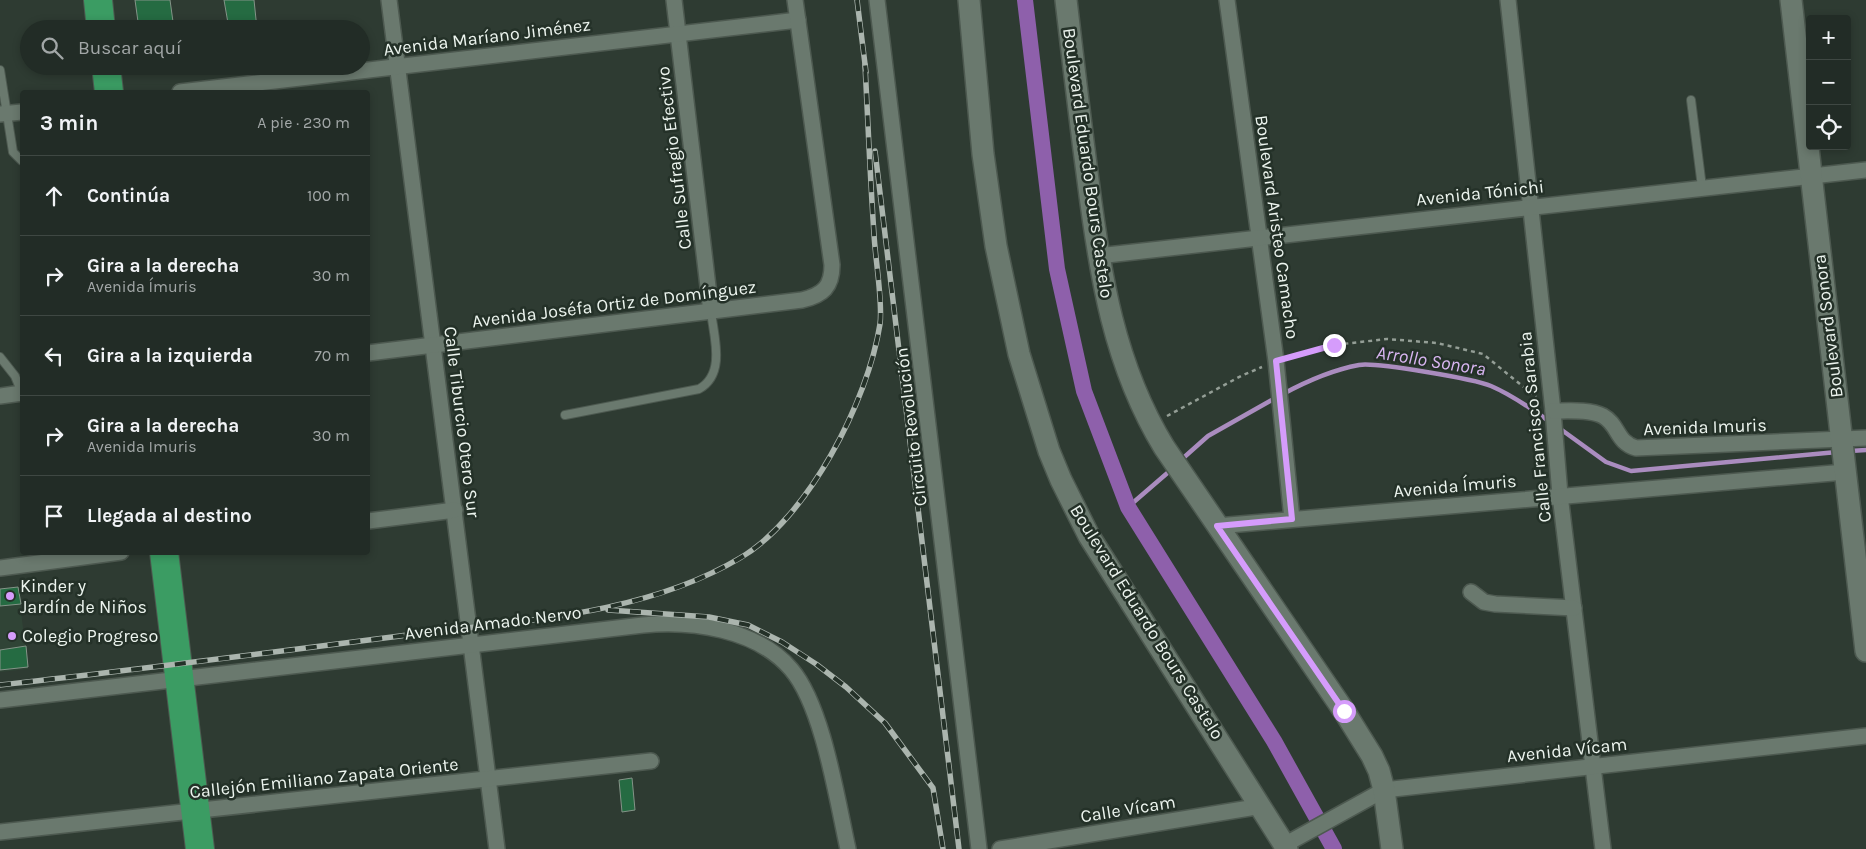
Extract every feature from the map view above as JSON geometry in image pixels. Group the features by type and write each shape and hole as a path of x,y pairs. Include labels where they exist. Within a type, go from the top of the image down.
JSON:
{"highway":[{"path":"98,0 100,20"},
{"path":"107,75 109,90"},
{"path":"164,555 200,849"}],"main road":[{"name":"Boulevard Eduardo Bours Castelo","path":"969,0 983,154 1001,279 1019,354 1049,451 1089,536 1262,806 1289,844"},
{"name":"Boulevard Eduardo Bours Castelo","path":"1066,0 1098,256 1104,292 1121,355 1150,425 1362,740 1379,771 1380,791 1392,849"},
{"name":"Boulevard Sonora","path":"1792,0 1866,651"}],"street":[{"name":"Calle Tiburcio Otero Sur","path":"389,0 497,849"},
{"name":"Calle Sufragio Efectivo","path":"674,0 711,312"},
{"path":"795,0 798,20"},
{"name":"Circuito Revolución","path":"878,0 979,849"},
{"name":"Boulevard Aristeo Camacho","path":"1227,0 1276,361 1292,519"},
{"name":"Calle Francisco Sarabia","path":"1508,0 1553,411 1560,495 1603,849"},
{"name":"Avenida Maríano Jiménez","path":"370,70 798,20"},
{"name":"Avenida Joséfa Ortiz de Domínguez","path":"370,353 711,312 815,297 824,292 830,284 832,265 798,20"},
{"name":"Avenida Maríano Jiménez","path":"197,90 328,75"},
{"path":"3,114 20,112"},
{"name":"Avenida Tónichi","path":"1098,256 1866,170"},
{"path":"0,396 20,393"},
{"name":"Avenida Imuris","path":"1553,411 1603,416 1612,424 1621,440 1627,445 1636,448 1866,438"},
{"name":"Avenida Ímuris","path":"1217,526 1560,495 1845,472"},
{"path":"370,521 455,510"},
{"path":"0,568 98,555"},
{"path":"1471,592 1484,602 1495,604 1574,608"},
{"name":"Avenida Amado Nervo","path":"0,700 666,623 714,628 755,643 790,668 813,708 848,849"},
{"name":"Avenida Vícam","path":"1289,844 1380,791 1866,736"},
{"name":"Callejón Emiliano Zapata Oriente","path":"0,832 651,761"},
{"name":"Calle Vícam","path":"1000,849 1262,806"}],"lane":[{"path":"0,70 3,114 13,152 20,159"},
{"path":"1691,100 1702,187"},
{"path":"565,415 699,389 708,384 716,366 711,312"},
{"path":"0,357 16,376 20,387"}],"path":[{"path":"1150,425 1241,376 1276,361 1334,345 1387,339 1437,343 1483,354 1553,411"}],"shaded area":[{"name":"Colegio Progreso","path":"18,587 28,669 0,672 0,589"}],"building":[{"path":"135,0 170,0 173,20 138,20"},
{"path":"224,0 254,0 256,20 227,20"},
{"name":"Kinder y Jardín de Niños","path":"18,587 21,604 0,606 0,589"},
{"path":"26,646 28,667 0,670 0,650"},
{"path":"632,778 635,810 622,812 619,780"}],"waterway":[{"path":"1025,0 1057,269 1084,391 1128,507 1274,741 1334,849"},
{"name":"Arrollo Sonora","path":"1283,394 1310,380 1359,365 1404,368 1446,375 1491,386 1529,407 1550,422"},
{"name":"Arrollo Sonora","path":"1181,460 1208,436 1277,397"},
{"name":"Arrollo Sonora","path":"1559,428 1606,462 1631,471 1837,452"},
{"name":"Arrollo Sonora","path":"1850,451 1866,450"},
{"name":"Arrollo Sonora","path":"1128,507 1172,469"}],"railway":[{"path":"857,0 866,72"},
{"path":"0,685 575,614 661,593 702,578 740,558 765,540 789,515 811,487 831,455 848,421 863,387 873,355 881,315 865,65"},
{"path":"875,151 959,849"},
{"path":"608,610 709,617 748,625 782,642 816,664 846,687 885,723 933,788 943,849"}],"place":[{"name":"Kinder y Jardín de Niños","path":"10,596"},
{"name":"Colegio Progreso","path":"12,636"}],"route":[{"path":"1334,345 1276,361 1292,519 1217,526 1344,711"}]}
